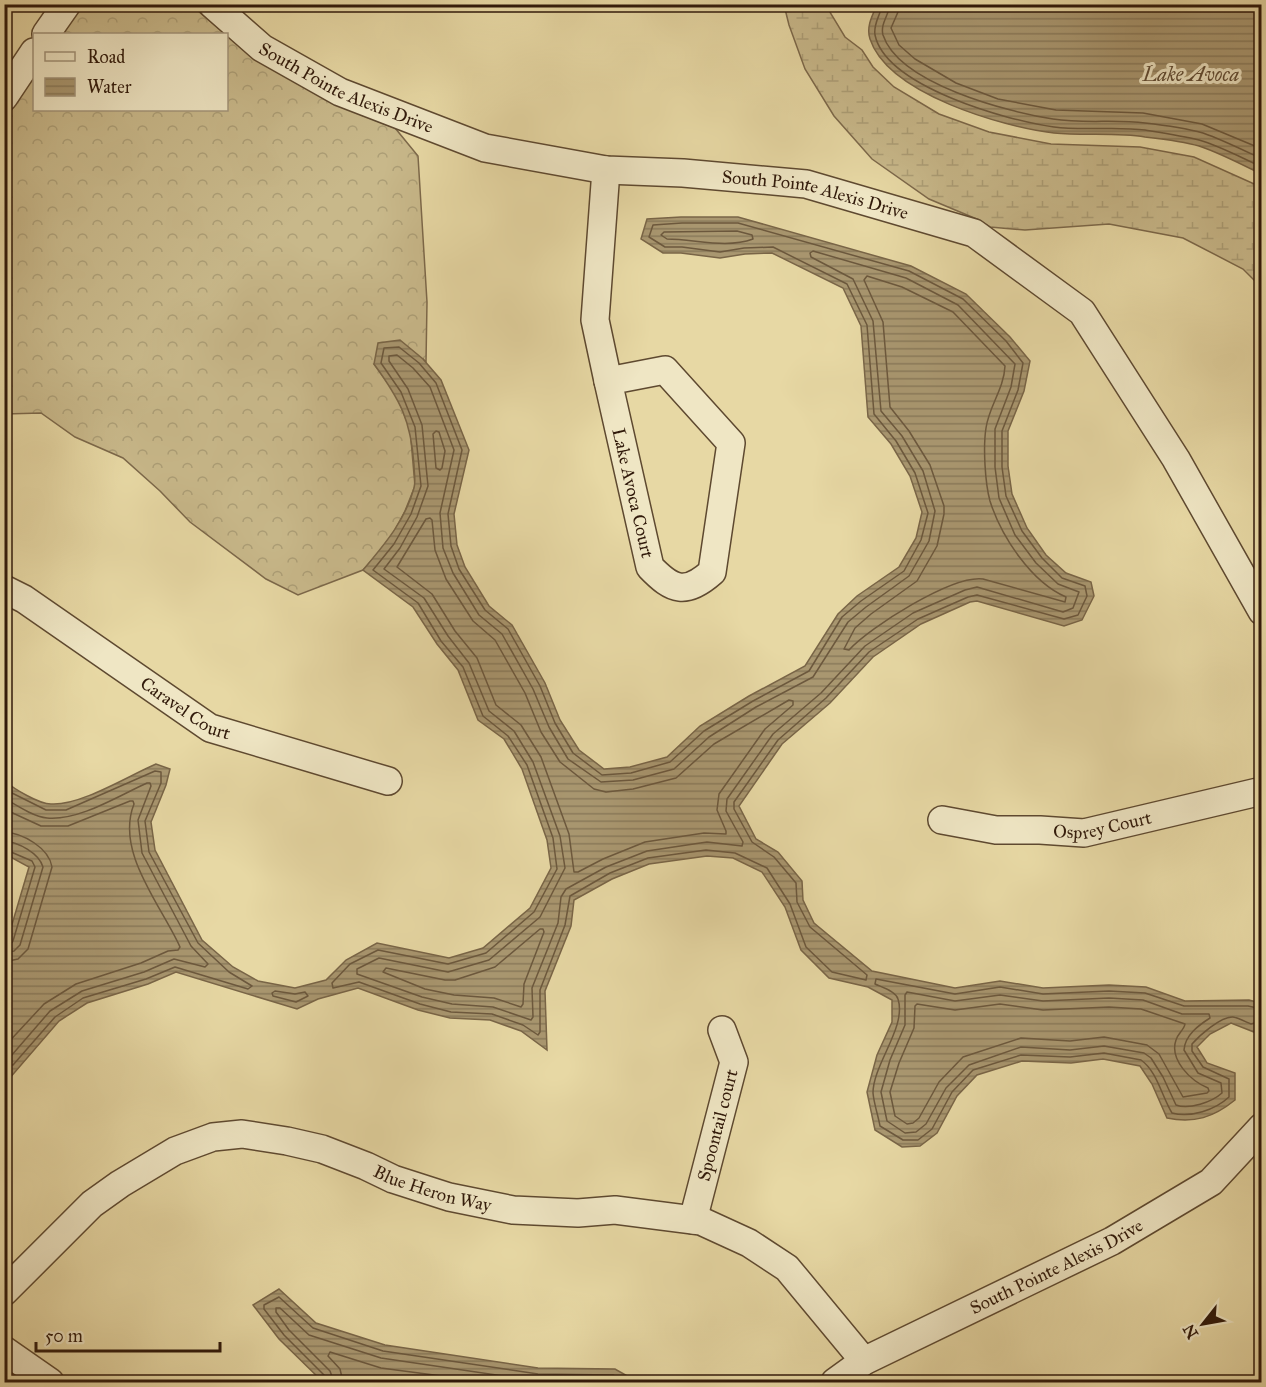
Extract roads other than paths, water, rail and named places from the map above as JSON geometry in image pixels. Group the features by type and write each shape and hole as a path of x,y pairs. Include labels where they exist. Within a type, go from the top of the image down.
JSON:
{"street":[{"path":"47,33 67,4"},
{"name":"South Pointe Alexis Drive","path":"212,4 262,48 339,92 485,148 606,170 683,173 806,184 974,232 1082,312 1176,459 1262,611"},
{"path":"4,97 33,54"},
{"name":"Lake Avoca Court","path":"606,170 595,320 608,381 650,567 665,583 683,588 699,583 712,572 731,443 665,370 608,381"},
{"name":"Caravel Court","path":"4,589 24,599 210,728 388,781"},
{"name":"Osprey Court","path":"942,820 996,830 1084,833 1262,790"},
{"name":"Spoontail court","path":"693,1221 734,1062 722,1030"},
{"name":"South Pointe Alexis Drive","path":"835,1383 864,1361 1112,1241 1211,1182 1262,1127"},
{"name":"Blue Heron Way","path":"4,1292 93,1204 120,1184 175,1151 213,1137 242,1134 311,1146 366,1166 393,1179 449,1197 513,1210 578,1214 615,1210 701,1221 749,1243 787,1268 864,1361"},
{"path":"4,1350 50,1383"}],"water":[{"name":"Lake Avoca","path":"877,5 1261,5 1261,174 1215,152 1186,143 1111,134 1054,133 1006,124 950,104 899,76 881,59 869,35 870,22"},
{"path":"738,217 911,266 966,294 1010,337 1030,361 1024,391 1008,431 1008,466 1012,494 1027,528 1046,555 1066,573 1091,582 1094,596 1082,620 1064,626 977,601 970,602 921,624 873,657 830,703 782,744 739,806 756,839 778,852 802,881 803,900 814,923 872,971 955,988 1000,981 1043,988 1109,985 1146,987 1185,1001 1249,1000 1261,1003 1261,1024 1254,1032 1231,1023 1210,1034 1197,1047 1207,1063 1235,1073 1235,1100 1203,1118 1177,1120 1167,1118 1152,1084 1140,1066 1103,1059 1071,1063 1022,1061 977,1075 957,1096 937,1133 920,1146 902,1147 875,1130 867,1092 877,1055 892,1022 892,1000 868,987 829,978 801,950 785,907 762,872 733,858 707,856 649,864 612,879 574,900 571,926 545,991 547,1050 521,1031 490,1020 450,1018 418,1010 358,988 318,999 297,1009 176,972 148,984 87,1003 59,1021 9,1079 4,1059 5,948 29,867 5,854 5,781 40,802 51,804 90,795 156,764 170,769 151,822 155,850 202,940 233,967 258,981 295,988 326,980 346,960 377,943 449,958 483,948 530,908 551,868 547,840 522,769 504,739 478,720 458,670 437,644 413,607 363,570 399,522 410,500 415,483 410,435 403,411 374,364 378,343 400,340 423,359 441,380 469,450 454,514 457,545 465,567 489,606 512,625 545,683 560,720 579,750 604,769 630,767 667,757 700,726 805,666 838,614 857,596 899,567 916,538 922,512 910,476 891,444 868,417 861,326 843,288 772,253 720,258 663,253 641,239 647,219"},
{"path":"279,1289 316,1323 385,1345 538,1368 615,1369 638,1382 323,1382 279,1339 253,1305"}]}
